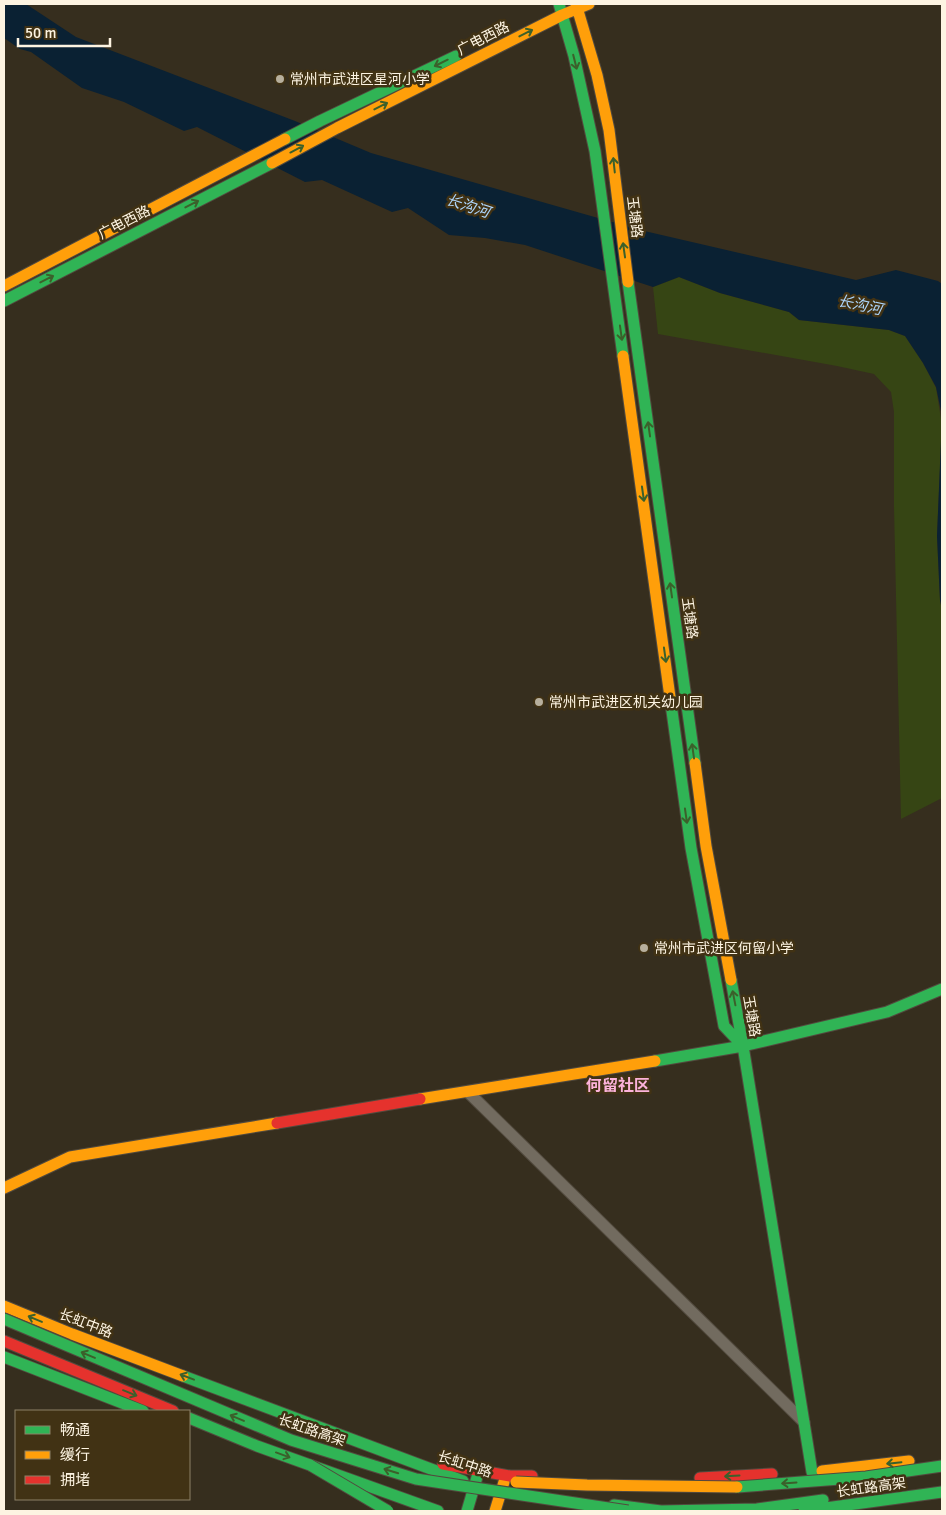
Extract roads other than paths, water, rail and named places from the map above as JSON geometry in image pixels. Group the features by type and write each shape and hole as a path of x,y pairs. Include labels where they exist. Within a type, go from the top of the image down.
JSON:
{"main road":[{"name":"广电西路","path":"4,286 320,121 561,7 589,4"},
{"name":"玉塘路","path":"576,6 590,48 612,148 619,214 706,846 743,1046"},
{"name":"广电西路","path":"4,301 258,171 561,7"},
{"name":"玉塘路","path":"561,7 592,134 605,214 691,848 724,1026 743,1046"},
{"path":"4,1188 70,1156 743,1046 887,1012 942,989"},
{"path":"743,1046 812,1472"},
{"name":"长虹中路","path":"4,1306 81,1338 396,1456 475,1485 502,1491 661,1511 738,1510 886,1491 942,1481"},
{"name":"长虹路高架","path":"4,1319 291,1440 416,1479 628,1511"},
{"path":"4,1341 172,1410"},
{"path":"4,1357 140,1410"},
{"path":"190,1418 257,1446 438,1511"},
{"path":"190,1429 293,1470 423,1511"},
{"path":"396,1456 506,1475 666,1479 812,1472 942,1457"},
{"path":"310,1465 388,1511"},
{"path":"416,1479 587,1485 731,1487 866,1477 942,1466"},
{"path":"467,1511 479,1470"},
{"path":"495,1511 506,1475"},
{"name":"长虹路高架","path":"804,1511 942,1492"},
{"path":"380,1498 409,1511"}],"street":[{"path":"468,1092 804,1422"}],"water":[{"name":"长沟河","path":"4,4 26,4 76,37 295,121 371,153 640,230 856,280 896,270 938,281 942,284 942,416 936,387 905,336 889,330 799,320 789,312 720,293 679,277 653,287 525,245 485,238 449,235 408,208 392,212 322,180 305,182 197,127 184,131 124,102 82,88 31,52 20,49 4,38"},
{"path":"942,416 942,610 937,536"}],"place":[{"name":"常州市武进区星河小学","path":"280,79"},
{"name":"常州市武进区机关幼儿园","path":"539,702"},
{"name":"常州市武进区何留小学","path":"644,948"}],"district":[{"name":"何留社区","path":"618,1085"}]}
